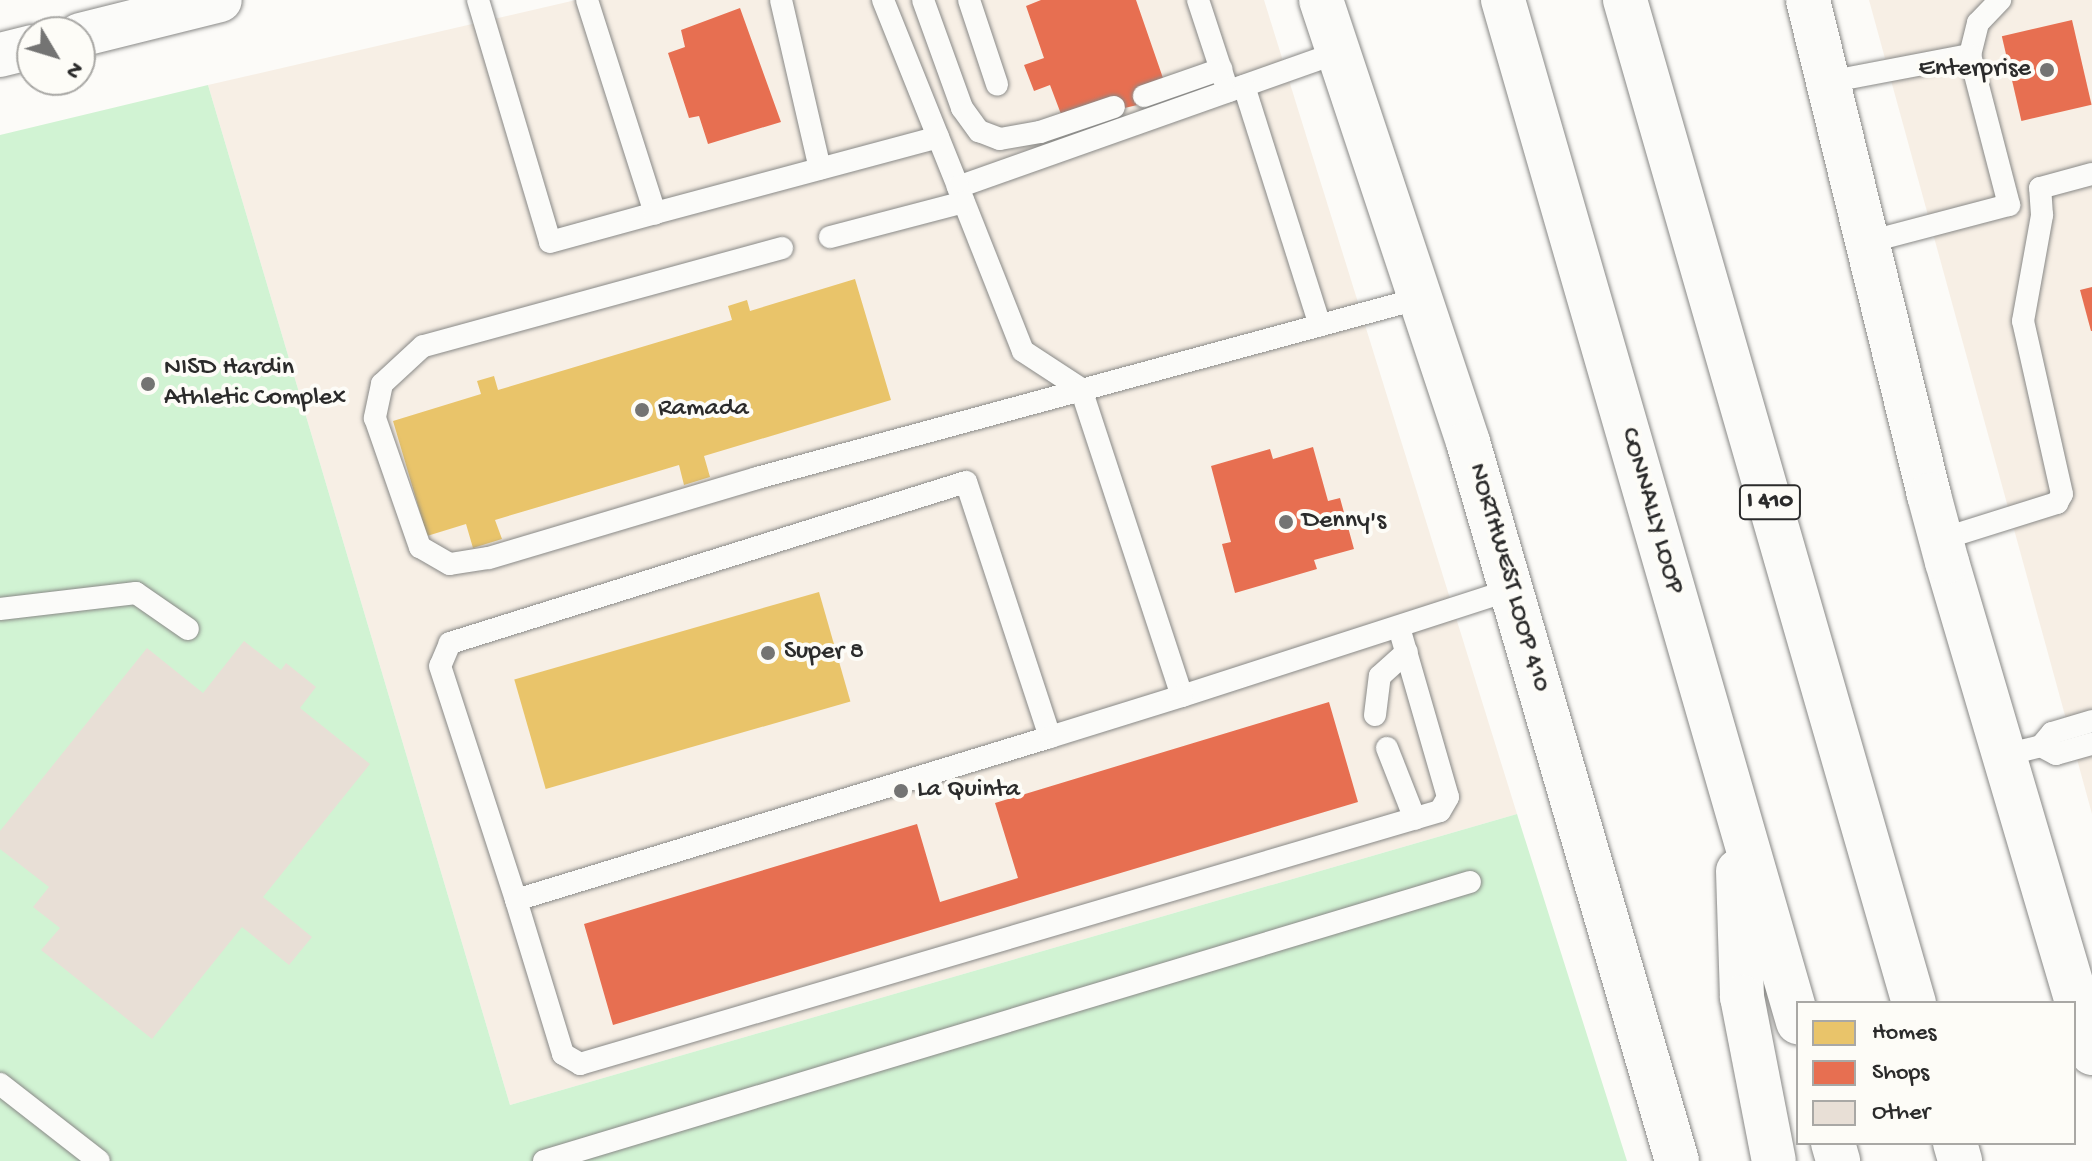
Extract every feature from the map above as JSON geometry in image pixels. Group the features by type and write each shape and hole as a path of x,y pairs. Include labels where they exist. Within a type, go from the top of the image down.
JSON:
{"main road":[{"path":"96,31 220,0"},
{"name":"CONNALLY LOOP","path":"1503,0 1796,1015"},
{"name":"I 410","path":"1625,0 1913,1001"},
{"path":"1808,0 1864,243 1944,550 2023,750 2092,1053"},
{"name":"NORTHWEST LOOP 410","path":"1321,1 1421,298 1511,590 1677,1161"},
{"path":"1735,805 1742,997 1774,1161"}],"lane":[{"path":"478,0 550,242 938,137"},
{"path":"587,0 655,213"},
{"path":"781,0 820,169"},
{"path":"883,0 1023,351 1081,389 1182,696"},
{"path":"923,0 962,108 979,131 1000,139 1040,132 1114,107"},
{"path":"969,0 997,84"},
{"path":"1198,0 1221,69 1236,89 1320,325"},
{"path":"2000,0 1978,23 1970,55 2009,205"},
{"path":"830,237 961,194 1337,53"},
{"path":"1828,82 1970,55"},
{"path":"1144,96 1221,69"},
{"path":"1864,243 2009,205 2040,188 2092,174"},
{"path":"1944,550 2057,503 2062,494 2023,321 2042,215 2040,188"},
{"path":"782,248 423,346 382,384 375,418 420,547 450,564 489,558 1081,389 1421,298"},
{"path":"1050,737 966,482 450,643 440,666 563,1054 580,1064 1440,811 1448,797 1399,627"},
{"path":"516,900 1182,696 1511,590"},
{"path":"0,609 136,593 188,629"},
{"path":"1375,715 1380,676 1407,652"},
{"path":"2023,750 2052,733 2092,721"},
{"path":"2023,750 2056,754 2092,744"},
{"path":"1387,748 1415,819"},
{"path":"544,1161 1470,882"},
{"path":"0,1084 92,1158"}],"shaded area":[{"path":"576,0 1264,0 1517,814 510,1105 208,85"},
{"path":"1869,0 2092,0 2092,814"}],"green space":[{"name":"NISD Hardin Athletic Complex","path":"208,85 510,1105 1517,814 1627,1161 0,1161 0,135"}],"building: Homes":[{"name":"Ramada","path":"855,279 891,400 704,456 710,477 684,485 679,465 495,520 502,539 473,548 466,524 427,536 393,421 481,394 477,381 494,376 498,390 732,320 728,306 747,300 750,311"},
{"path":"819,592 850,702 546,789 514,679"}],"building: Shops":[{"path":"1041,0 1136,0 1164,81 1146,103 1064,122 1050,85 1034,91 1024,65 1044,58 1026,6"},
{"path":"740,8 781,122 708,144 699,116 689,118 668,53 685,47 681,30"},
{"name":"Enterprise","path":"2072,20 2092,105 2021,121 2002,36"},
{"path":"2092,287 2092,331 2091,331 2080,290"},
{"name":"Denny's","path":"1313,447 1328,501 1340,498 1354,549 1314,560 1317,569 1235,593 1222,544 1231,542 1211,466 1270,449 1273,459"},
{"path":"1329,702 1358,802 613,1025 584,924 917,824 940,902 1018,878 995,803"}],"building: Other":[{"path":"244,641 281,670 286,663 316,687 300,708 370,764 263,897 312,937 289,965 242,927 152,1039 41,950 60,928 33,907 49,887 0,849 0,831 147,648 203,693"}],"place":[{"name":"Enterprise","path":"2047,70"},
{"name":"NISD Hardin Athletic Complex","path":"148,384"},
{"name":"Ramada","path":"642,410"},
{"name":"Denny's","path":"1286,522"},
{"name":"Super 8","path":"768,653"},
{"name":"La Quinta","path":"901,791"}]}
